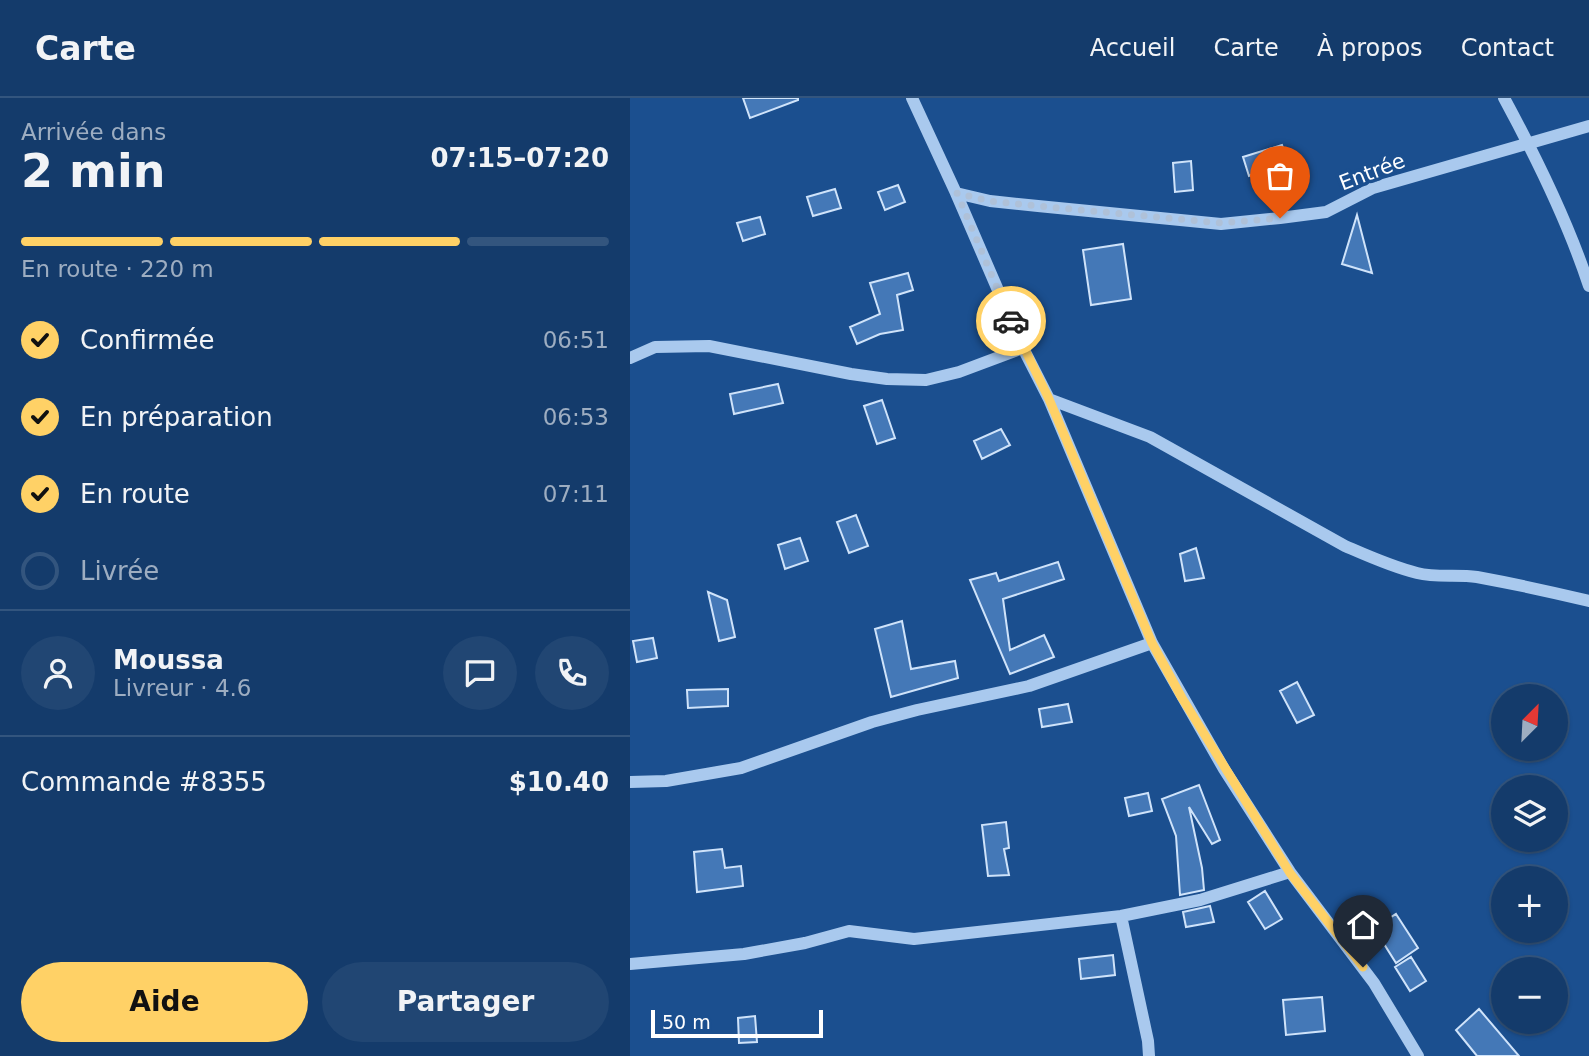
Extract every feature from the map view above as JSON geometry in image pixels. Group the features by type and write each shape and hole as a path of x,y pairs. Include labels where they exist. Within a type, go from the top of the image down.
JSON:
{"street":[{"path":"912,98 957,193 1023,348 1049,399 1152,643 1217,757 1290,873 1360,962 1418,1056"},
{"path":"1504,98 1529,144 1581,261 1589,286"},
{"name":"Entrée","path":"957,193 989,201 1221,223 1268,219 1326,212 1373,188 1589,125"},
{"path":"630,358 655,347 709,346 850,374 926,380 959,372 1023,348"},
{"path":"1049,399 1150,437 1345,546 1376,559 1417,573 1474,576 1589,601"},
{"path":"630,782 666,781 741,768 917,710 1029,686 1152,643"},
{"path":"630,964 744,954 805,943 849,931 914,939 1121,916 1200,901 1290,873"},
{"path":"1121,916 1149,1056"}],"building":[{"path":"743,98 798,98 798,100 750,118"},
{"path":"1282,145 1288,161 1249,176 1243,157"},
{"path":"1191,161 1193,190 1175,192 1173,163"},
{"path":"898,185 905,202 885,210 878,192"},
{"path":"835,189 841,208 813,216 807,197"},
{"path":"1357,215 1372,273 1342,264"},
{"path":"760,217 765,234 743,241 737,223"},
{"path":"1123,244 1131,299 1091,305 1083,250"},
{"path":"908,273 913,290 897,295 903,330 880,334 857,344 850,327 880,314 870,283"},
{"path":"778,384 783,403 734,414 730,394"},
{"path":"882,400 895,438 877,444 864,406"},
{"path":"1001,429 1010,445 982,459 974,441"},
{"path":"856,515 868,546 849,553 837,522"},
{"path":"800,538 808,561 785,569 778,545"},
{"path":"1196,548 1204,578 1185,581 1180,554"},
{"path":"1058,562 1064,579 1003,599 1010,650 1044,635 1054,657 1010,674 970,580 996,573 999,581"},
{"path":"708,592 727,600 735,637 719,641"},
{"path":"902,621 911,669 955,661 958,678 891,697 875,629"},
{"path":"653,638 657,658 637,662 633,641"},
{"path":"1297,682 1314,715 1297,723 1280,691"},
{"path":"728,689 728,706 688,708 687,690"},
{"path":"1068,704 1072,722 1042,727 1039,709"},
{"path":"1199,785 1220,840 1212,844 1189,807 1204,890 1180,895 1176,836 1162,799"},
{"path":"1148,793 1152,811 1129,816 1125,798"},
{"path":"1006,822 1009,848 1004,849 1009,875 988,876 982,825"},
{"path":"722,849 725,868 741,866 743,886 697,892 694,852"},
{"path":"1265,891 1282,919 1265,929 1248,902"},
{"path":"1210,906 1214,922 1186,927 1183,912"},
{"path":"1396,914 1418,948 1396,963 1374,928"},
{"path":"1113,955 1115,975 1081,979 1079,959"},
{"path":"1411,957 1426,981 1410,991 1395,967"},
{"path":"1322,997 1325,1031 1286,1035 1283,1000"},
{"path":"1479,1009 1491,1023 1491,1034 1500,1034 1519,1056 1477,1056 1456,1030"},
{"path":"755,1016 757,1042 739,1043 738,1018"}],"way so far":[{"path":"1011,321 957,193 989,201 1221,223 1280,218"}],"route":[{"path":"1011,321 1049,399 1152,643 1224,769 1290,873 1363,967"}]}
